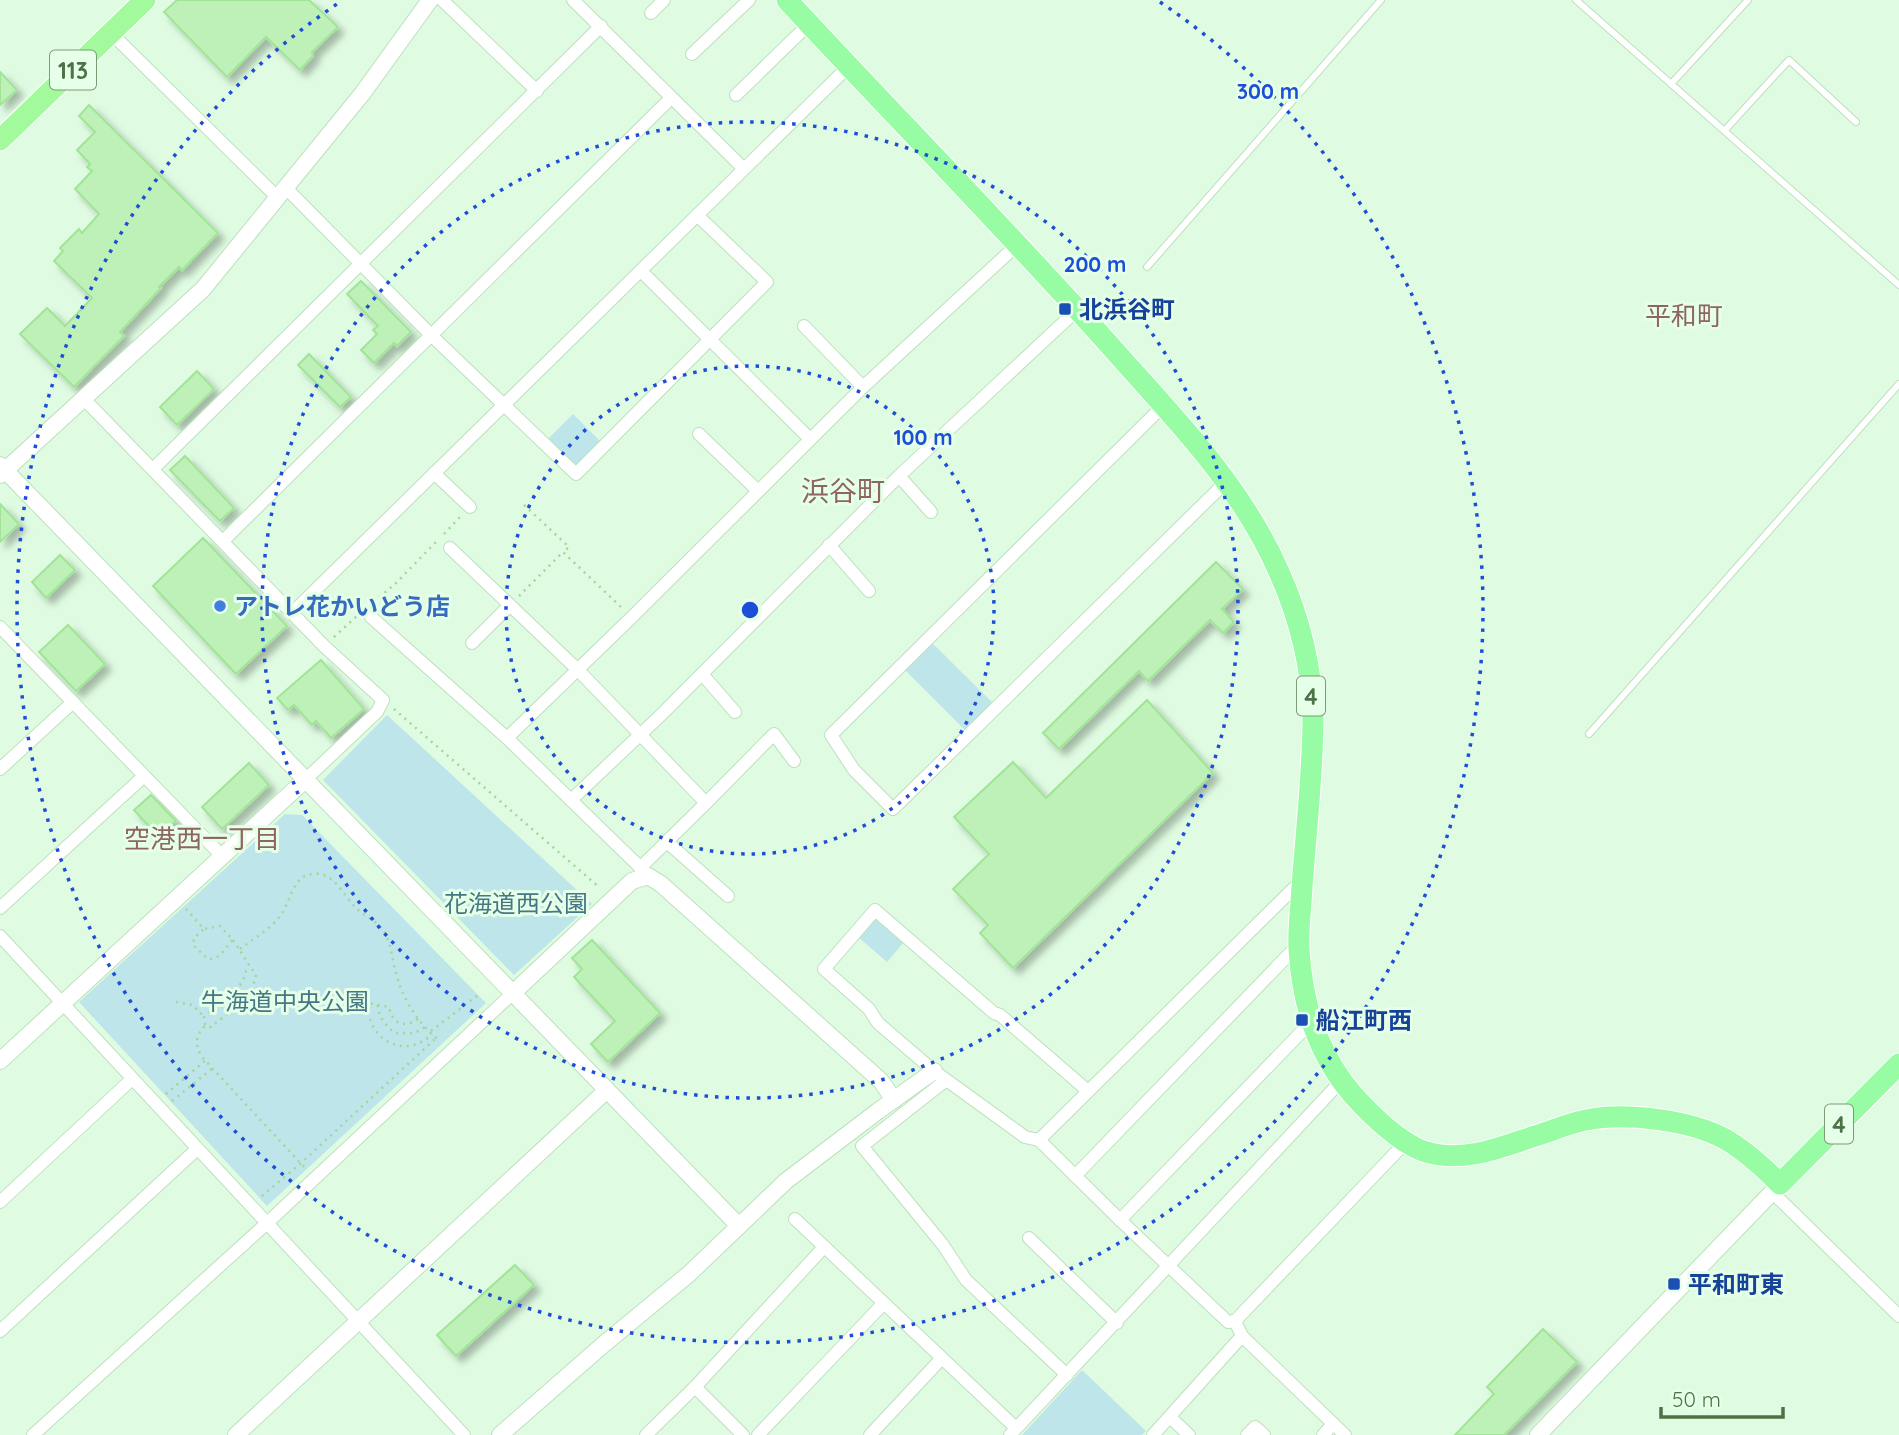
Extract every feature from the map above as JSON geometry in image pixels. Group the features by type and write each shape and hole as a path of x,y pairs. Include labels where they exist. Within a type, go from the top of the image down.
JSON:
{"highway":[{"name":"113","path":"0,140 145,0"}],"main road":[{"name":"4","path":"787,0 1078,309 1227,481 1255,523 1296,615 1307,665 1313,717 1298,945 1302,984 1311,1022 1320,1045 1356,1098 1405,1143 1427,1152 1456,1157 1489,1152 1584,1120 1612,1117 1645,1119 1701,1129 1723,1138 1755,1159 1776,1188 1899,1064"}],"street":[{"path":"430,0 362,93 203,289 84,399 2,470 739,1226"},
{"path":"442,0 537,91"},
{"path":"573,0 743,168"},
{"path":"651,13 664,0"},
{"path":"692,54 748,0"},
{"path":"736,95 809,24"},
{"path":"153,468 362,265 601,26"},
{"path":"111,33 362,265 576,474 767,282 697,215"},
{"path":"292,613 849,66"},
{"path":"223,541 671,98"},
{"path":"507,738 863,387 1017,245"},
{"path":"641,271 810,439"},
{"path":"571,800 702,674 899,476 1078,309"},
{"path":"804,326 863,387"},
{"path":"0,1061 305,780 377,712 383,700 324,646 84,399"},
{"path":"1163,405 831,735 854,770 894,809 1227,481"},
{"path":"699,434 758,491"},
{"path":"434,473 470,507"},
{"path":"899,476 931,512"},
{"path":"829,545 869,591"},
{"path":"450,548 578,670 706,803"},
{"path":"472,643 509,606"},
{"path":"367,614 507,738 644,872 661,884 881,1081 894,1100"},
{"path":"0,628 222,856"},
{"path":"702,674 734,712"},
{"path":"0,769 73,702"},
{"path":"33,1435 266,1224 644,872 667,842 774,734 794,761"},
{"path":"0,908 143,777"},
{"path":"667,842 728,896"},
{"path":"1039,1140 1303,879"},
{"path":"1088,1091 875,911 824,969 869,1009 878,1023 940,1076 1025,1138 1039,1140 1228,1322 1235,1321 1405,1143"},
{"path":"0,936 196,1150 464,1435"},
{"path":"1075,1176 1298,945"},
{"path":"1120,1220 1311,1022"},
{"path":"500,1435 690,1273 786,1181 894,1100 940,1076"},
{"path":"940,1076 862,1146 943,1245 966,1280 1067,1375"},
{"path":"0,1202 132,1079"},
{"path":"795,1219 1013,1432 1342,1080"},
{"path":"236,1435 607,1090"},
{"path":"0,1331 196,1150"},
{"path":"1538,1435 1776,1188 1899,1316"},
{"path":"1029,1238 1117,1322"},
{"path":"646,1435 695,1387 824,1247"},
{"path":"758,1435 883,1304"},
{"path":"1235,1321 1242,1336 1345,1435"},
{"path":"1153,1435 1242,1336"},
{"path":"870,1435 941,1359"},
{"path":"695,1387 743,1435"},
{"path":"1170,1417 1188,1435"},
{"path":"1323,1435 1333,1424"},
{"path":"1247,1435 1255,1427 1264,1435"}],"lane":[{"path":"1147,267 1381,0"},
{"path":"1576,0 1899,285"},
{"path":"1671,84 1748,0"},
{"path":"1725,130 1789,60 1856,121"},
{"path":"1589,734 1899,384"}],"path":[{"path":"509,606 569,547 524,505"},
{"path":"372,603 397,583 470,507"},
{"path":"563,552 632,617"},
{"path":"324,646 367,614"},
{"path":"383,700 613,899"},
{"path":"240,949 280,917 295,884 306,876 318,875 332,879 358,910 375,920 384,931 391,947 402,995 418,1020 442,1043"},
{"path":"183,907 204,929"},
{"path":"205,1026 211,1027 250,992 256,974 240,949 233,940 220,926 204,929 194,937 193,944 208,959 223,954 233,940"},
{"path":"204,1017 239,986 245,979 246,971 251,969"},
{"path":"418,1020 411,1024 401,1024 395,1021 389,1007 368,1003 368,1013 376,1031 384,1040 401,1046 412,1046 425,1042 478,995"},
{"path":"176,1002 193,1005 204,1017 205,1026 196,1038 196,1045 206,1060 306,1169"},
{"path":"378,1005 384,1023 395,1033 408,1035 425,1027"},
{"path":"260,1198 363,1105 432,1035"},
{"path":"165,1095 206,1060"},
{"path":"171,1102 213,1068"},
{"path":"183,1079 190,1086"},
{"path":"363,1105 369,1111"}],"green space":[{"path":"573,414 602,443 577,469 547,440"},
{"path":"928,639 998,708 970,735 901,666"},
{"name":"花海道西公園","path":"387,715 592,904 514,975 323,780"},
{"name":"牛海道中央公園","path":"285,814 302,815 486,1003 267,1206 79,1002"},
{"path":"875,916 904,942 887,962 857,936"},
{"path":"1082,1370 1146,1431 1142,1435 1022,1435"}],"building":[{"path":"177,0 309,0 338,27 312,52 313,56 300,70 266,37 227,77 164,12"},
{"path":"0,72 17,90 0,105"},
{"path":"89,105 218,233 182,270 179,267 159,287 161,288 120,332 124,336 74,387 20,334 47,308 65,326 92,298 54,261 63,251 60,248 79,229 82,233 99,214 75,189 92,171 87,167 90,164 77,150 95,132 79,116"},
{"path":"361,281 411,332 397,346 394,343 374,363 361,350 377,334 373,330 378,326 347,294"},
{"path":"309,354 351,397 340,407 298,365"},
{"path":"197,371 214,389 177,425 160,407"},
{"path":"185,456 234,508 220,521 170,470"},
{"path":"0,504 19,524 0,542"},
{"name":"アトレ花かいどう店","path":"203,538 287,626 236,674 153,586"},
{"path":"60,555 75,570 46,598 32,582"},
{"path":"1216,562 1243,589 1222,609 1234,622 1223,633 1210,620 1148,681 1139,671 1059,749 1043,733"},
{"path":"68,625 105,664 76,691 39,652"},
{"path":"321,660 364,709 331,738 316,721 312,725 294,705 288,710 277,698"},
{"path":"1147,700 1213,773 1013,968 980,933 988,925 953,889 989,854 954,817 1013,762 1046,798"},
{"path":"249,763 269,785 222,829 202,807"},
{"path":"151,795 176,821 158,836 134,810"},
{"path":"592,940 660,1013 608,1062 591,1044 615,1021 574,977 582,969 572,958"},
{"path":"515,1265 534,1285 456,1356 437,1335"},
{"path":"1543,1329 1577,1362 1504,1435 1455,1435 1494,1394 1487,1387"}],"place":[{"name":"北浜谷町","path":"1065,309"},
{"name":"アトレ花かいどう店","path":"220,606"},
{"name":"船江町西","path":"1302,1020"},
{"name":"平和町東","path":"1674,1284"}],"district":[{"name":"平和町","path":"1684,315"},
{"name":"浜谷町","path":"843,490"},
{"name":"空港西一丁目","path":"202,838"}]}
